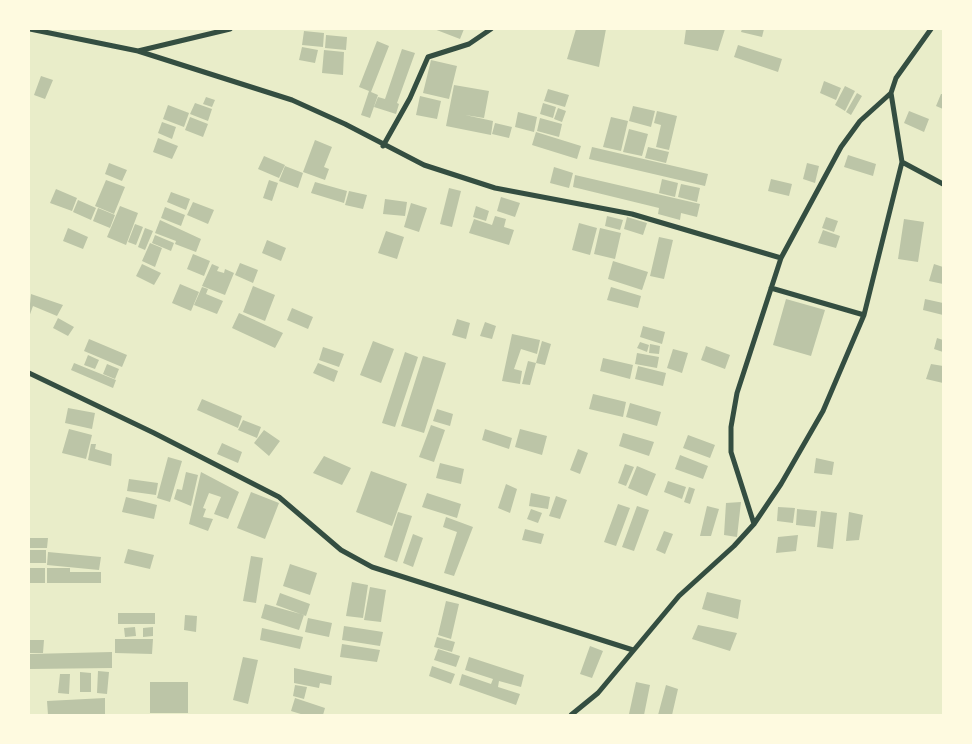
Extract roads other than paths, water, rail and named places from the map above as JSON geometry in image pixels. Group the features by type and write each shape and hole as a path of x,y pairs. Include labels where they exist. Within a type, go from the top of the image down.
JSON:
{"street":[{"path":"30,29 138,51 292,100 345,124 383,146 424,165 496,188 632,214 781,258"},
{"path":"138,51 230,29"},
{"path":"383,146 410,98 428,57 469,44 490,29"},
{"path":"571,715 598,694 679,596 734,546 754,524 781,484 823,411 864,314 902,162 891,93 896,78 931,29"},
{"path":"754,524 731,452 731,427 737,393 781,258 841,147 860,121 891,93"},
{"path":"902,162 943,184"},
{"path":"771,288 864,314"},
{"path":"29,373 154,433 279,497 341,550 372,567 633,650"}]}
